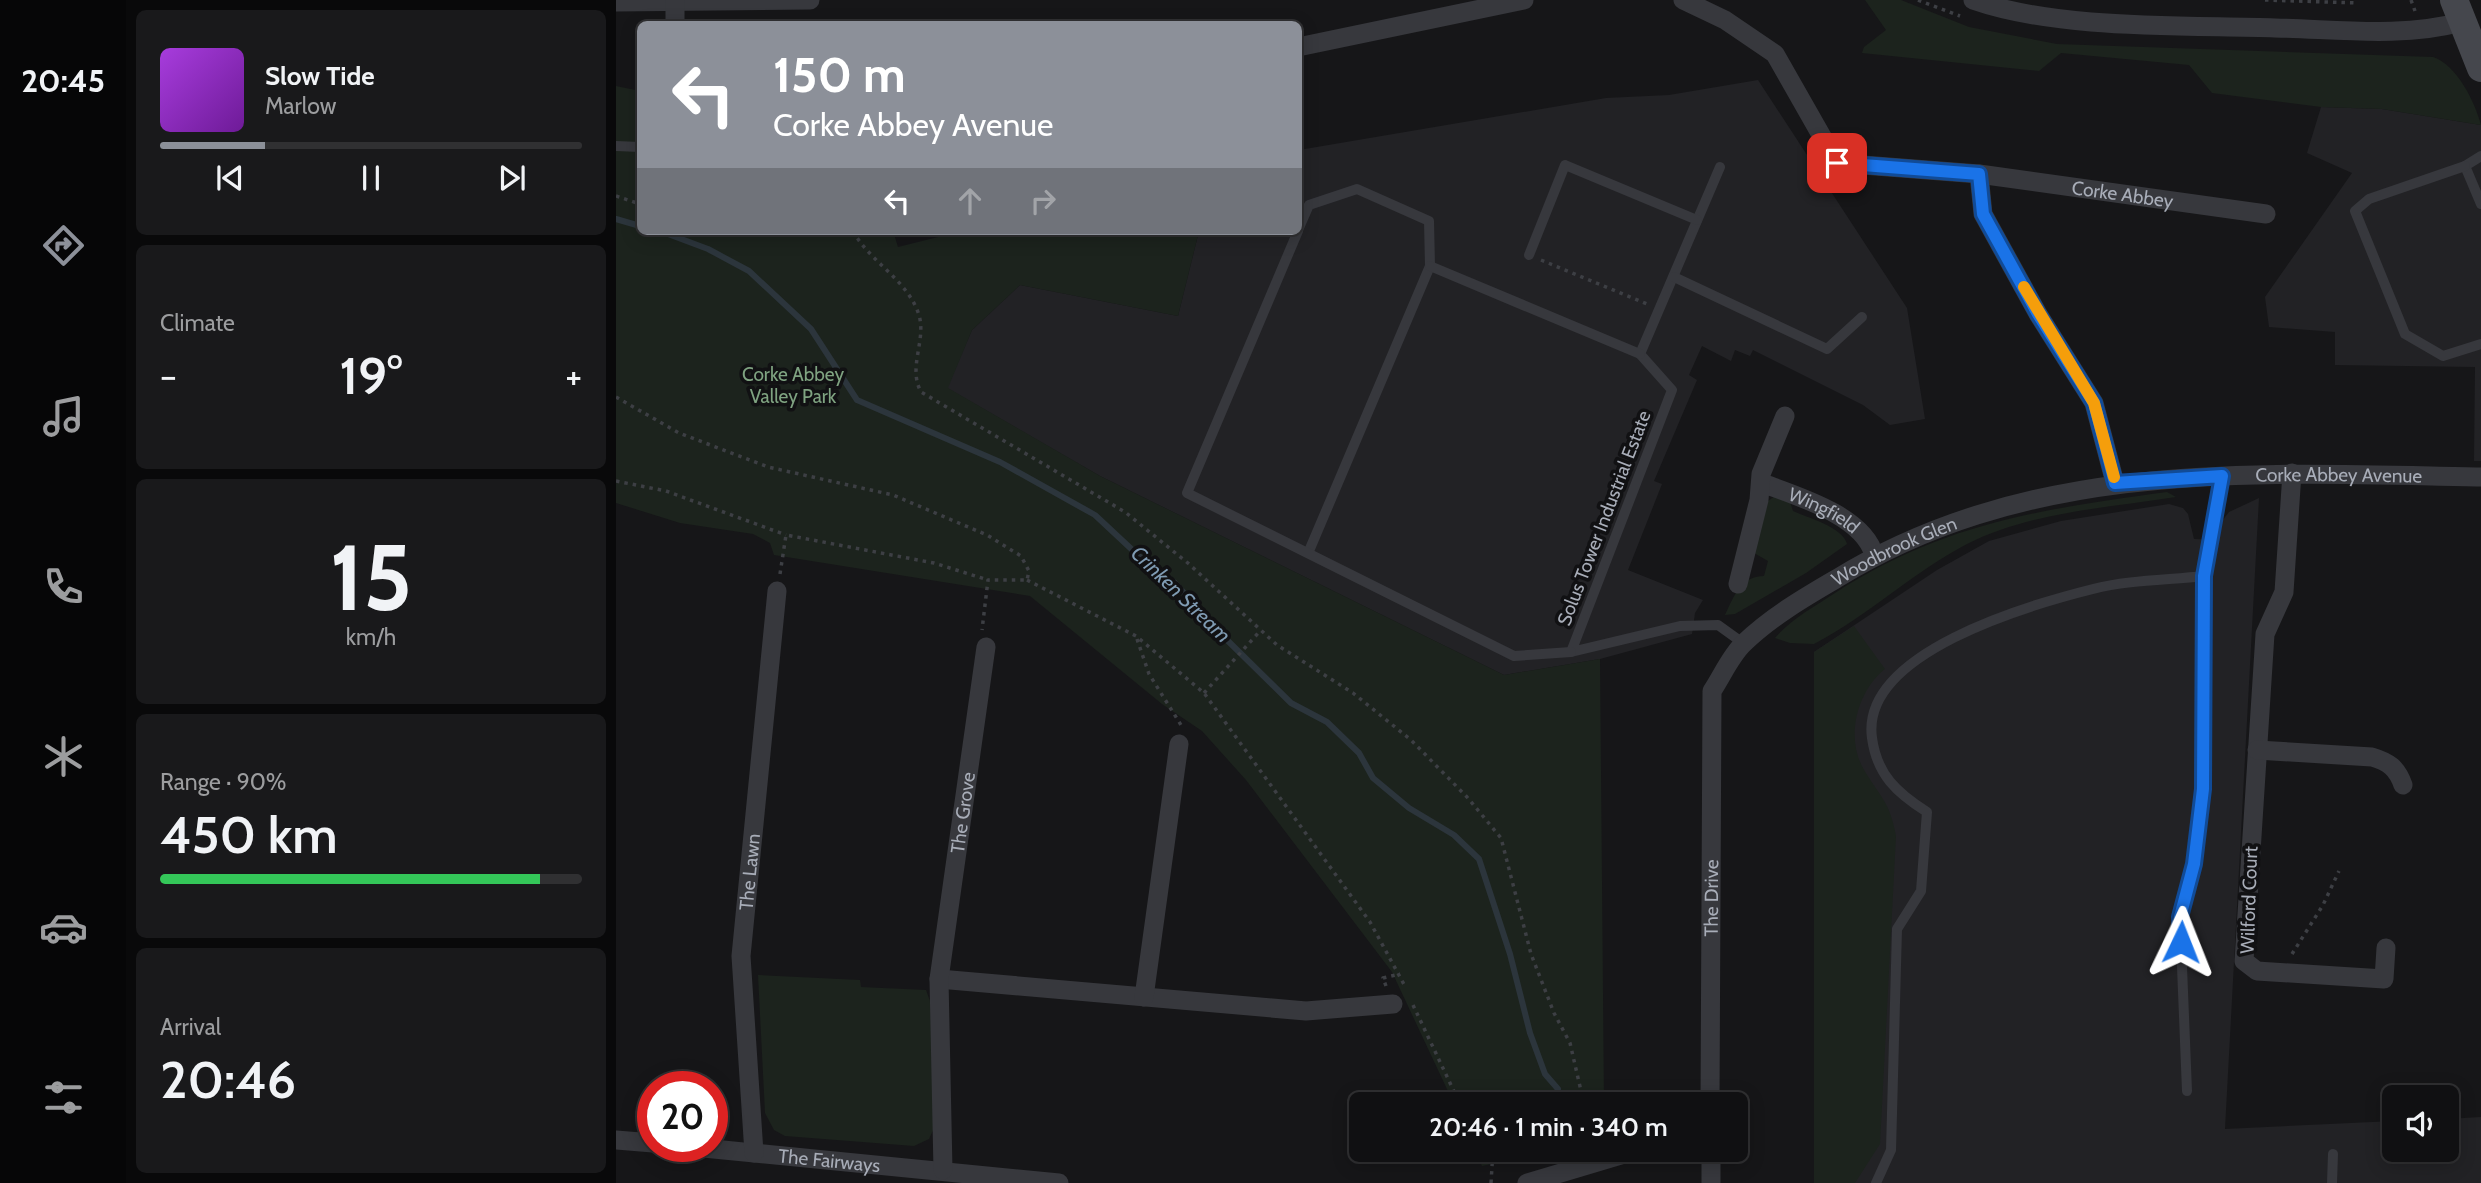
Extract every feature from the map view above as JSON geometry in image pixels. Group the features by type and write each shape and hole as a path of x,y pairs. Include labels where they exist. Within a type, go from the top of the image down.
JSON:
{"main road":[{"path":"2466,21 2481,68"}],"street":[{"path":"616,2 810,0"},
{"path":"1302,46 1467,5 1524,0"},
{"name":"Corke Abbey","path":"1683,0 1725,20 1775,54 1837,163 1979,174 2266,214"},
{"path":"1973,0 1997,8 2053,18 2194,25 2358,30 2435,28 2466,21"},
{"path":"675,3 675,21"},
{"path":"1979,174 1983,214 2038,314 2094,403 2115,483"},
{"name":"Wingfield","path":"1738,584 1753,567 1761,474 1785,416"},
{"name":"Corke Abbey Avenue","path":"2115,483 2292,473 2481,477"},
{"name":"Wilford Court","path":"2292,473 2284,592 2265,634 2244,961 2257,971 2384,979 2386,948"},
{"name":"Wingfield","path":"1762,483 1855,524 1871,545 1874,555"},
{"name":"Woodbrook Glen","path":"1712,691 1743,643 1797,602 1874,555 1931,529 1979,513 2115,483"},
{"name":"The Lawn","path":"754,1153 741,956 778,591"},
{"name":"The Grove","path":"943,1170 939,979 986,647"},
{"name":"The Drive","path":"1710,1092 1712,691"},
{"path":"1144,997 1179,744"},
{"path":"2257,750 2372,757 2387,762 2398,772 2403,786"},
{"path":"939,979 1306,1011 1392,1004"},
{"path":"616,1140 637,1142"},
{"name":"The Fairways","path":"728,1150 1059,1183"},
{"path":"1527,1183 1598,1162"},
{"path":"1711,1162 1711,1183"}],"lane":[{"path":"616,146 637,146"},
{"path":"2481,156 2465,166 2369,199 2355,211 2405,334 2443,356 2481,344"},
{"path":"1529,255 1565,165 1697,220"},
{"path":"2465,166 2481,204"},
{"path":"1430,266 1640,354 1720,167"},
{"path":"1302,222 1309,205 1357,189 1429,221 1430,266 1309,551"},
{"path":"1296,235 1187,493 1309,551 1514,656 1571,652"},
{"path":"1674,277 1827,349 1862,317"},
{"name":"Solus Tower Industrial Estate","path":"1571,652 1672,390 1640,354"},
{"path":"2187,1091 2180,917 2194,864 2203,789 2204,576 2222,476"},
{"path":"1876,1183 1891,1150 1897,929 1922,891 1927,812 1896,792 1874,752 1870,726 1877,699 1897,673 1988,620 2095,588 2204,576"},
{"name":"Solus Tower Industrial Estate","path":"1571,652 1680,626 1718,625 1743,643"},
{"path":"2332,1183 2333,1154"}],"path":[{"path":"2265,0 2358,3"},
{"path":"616,196 637,203"},
{"path":"855,235 862,247 912,298 920,316 915,382 921,392 1125,512 1189,564 1277,645 1353,693 1411,740 1467,797 1501,838 1531,954 1554,1013 1570,1043 1581,1092"},
{"path":"1529,255 1659,309"},
{"path":"616,397 679,433 733,454 768,467 893,495 987,535 1020,556 1029,571 1027,580"},
{"path":"616,481 666,491 786,535 934,563 988,580 1027,580 1136,636 1204,693 1370,922 1400,974 1454,1092"},
{"path":"778,591 786,535"},
{"path":"986,647 981,625 988,580"},
{"path":"1204,693 1261,630"},
{"path":"1136,636 1149,674 1181,726 1179,744"},
{"path":"2288,960 2323,905 2339,871"},
{"path":"1491,1183 1492,1162"}],"shaded area":[{"path":"1758,80 1907,308 1925,419 1890,425 1863,405 1753,350 1750,356 1735,350 1731,361 1702,346 1689,375 1697,380 1654,481 1662,484 1628,570 1703,600 1695,613 1692,634 1600,659 1504,675 1100,476 947,388 972,330 1020,285 1178,316 1198,235 1302,235 1302,149 1606,98 1669,95"},
{"path":"2321,107 2382,109 2481,125 2481,461 2474,461 2475,367 2335,365 2335,332 2269,327 2265,297 2352,173 2307,153"},
{"path":"2259,498 2225,1129 2382,1122 2382,1162 2459,1162 2459,1118 2481,1117 2481,1183 1814,1183 1814,652 1937,570 1989,541 2061,521 2169,504 2183,508 2188,514 2194,539 2218,540 2222,521 2229,512"}],"green space":[{"path":"1865,0 1901,0 1969,27 2057,44 2433,57 2450,68 2464,85 2481,125 2382,109 2321,107 2212,93 2189,65 2061,53 2039,71 1862,53 1864,47 1886,30"},
{"name":"Corke Abbey Valley Park","path":"616,86 637,90 637,235 894,235 898,247 946,235 1198,235 1178,316 1020,285 972,330 948,388 1100,476 1504,675 1600,659 1604,1092 1448,1092 1392,972 1246,780 1202,731 1162,704 1030,596 774,555 770,543 753,534 680,523 616,503"},
{"path":"2167,492 2176,497 2043,518 1991,533 1947,555 1814,644 1790,643 1775,638 1803,614 1875,569 1955,535 2035,513"},
{"path":"1775,496 1790,502 1793,511 1832,528 1847,544 1806,573 1735,614 1725,615 1735,594 1744,583 1749,579 1764,576 1768,561 1754,553 1768,501"},
{"path":"1854,626 1885,669 1861,701 1855,742 1863,768 1887,806 1896,836 1880,1144 1855,1183 1814,1183 1814,652"},
{"path":"758,975 860,980 861,987 926,990 931,1004 934,1128 929,1139 914,1146 785,1136 774,1130 765,1113"},
{"path":"1480,1162 1501,1162 1482,1166"}],"waterway":[{"name":"Crinken Stream","path":"616,219 637,225"},
{"name":"Crinken Stream","path":"671,235 708,249 749,271 811,329 857,400 1000,462 1095,515 1141,558 1175,583 1227,640 1291,703 1327,722 1359,753 1373,778 1409,808 1454,835 1479,859 1510,954 1530,1033 1545,1074 1558,1089"}],"slow traffic":[{"path":"2024,287 2094,403 2114,477"}],"route":[{"path":"1837,163 1979,174 1983,214 2038,314 2094,403 2115,483 2222,476 2204,576 2203,789 2194,864 2180,917 2181,942"}]}
